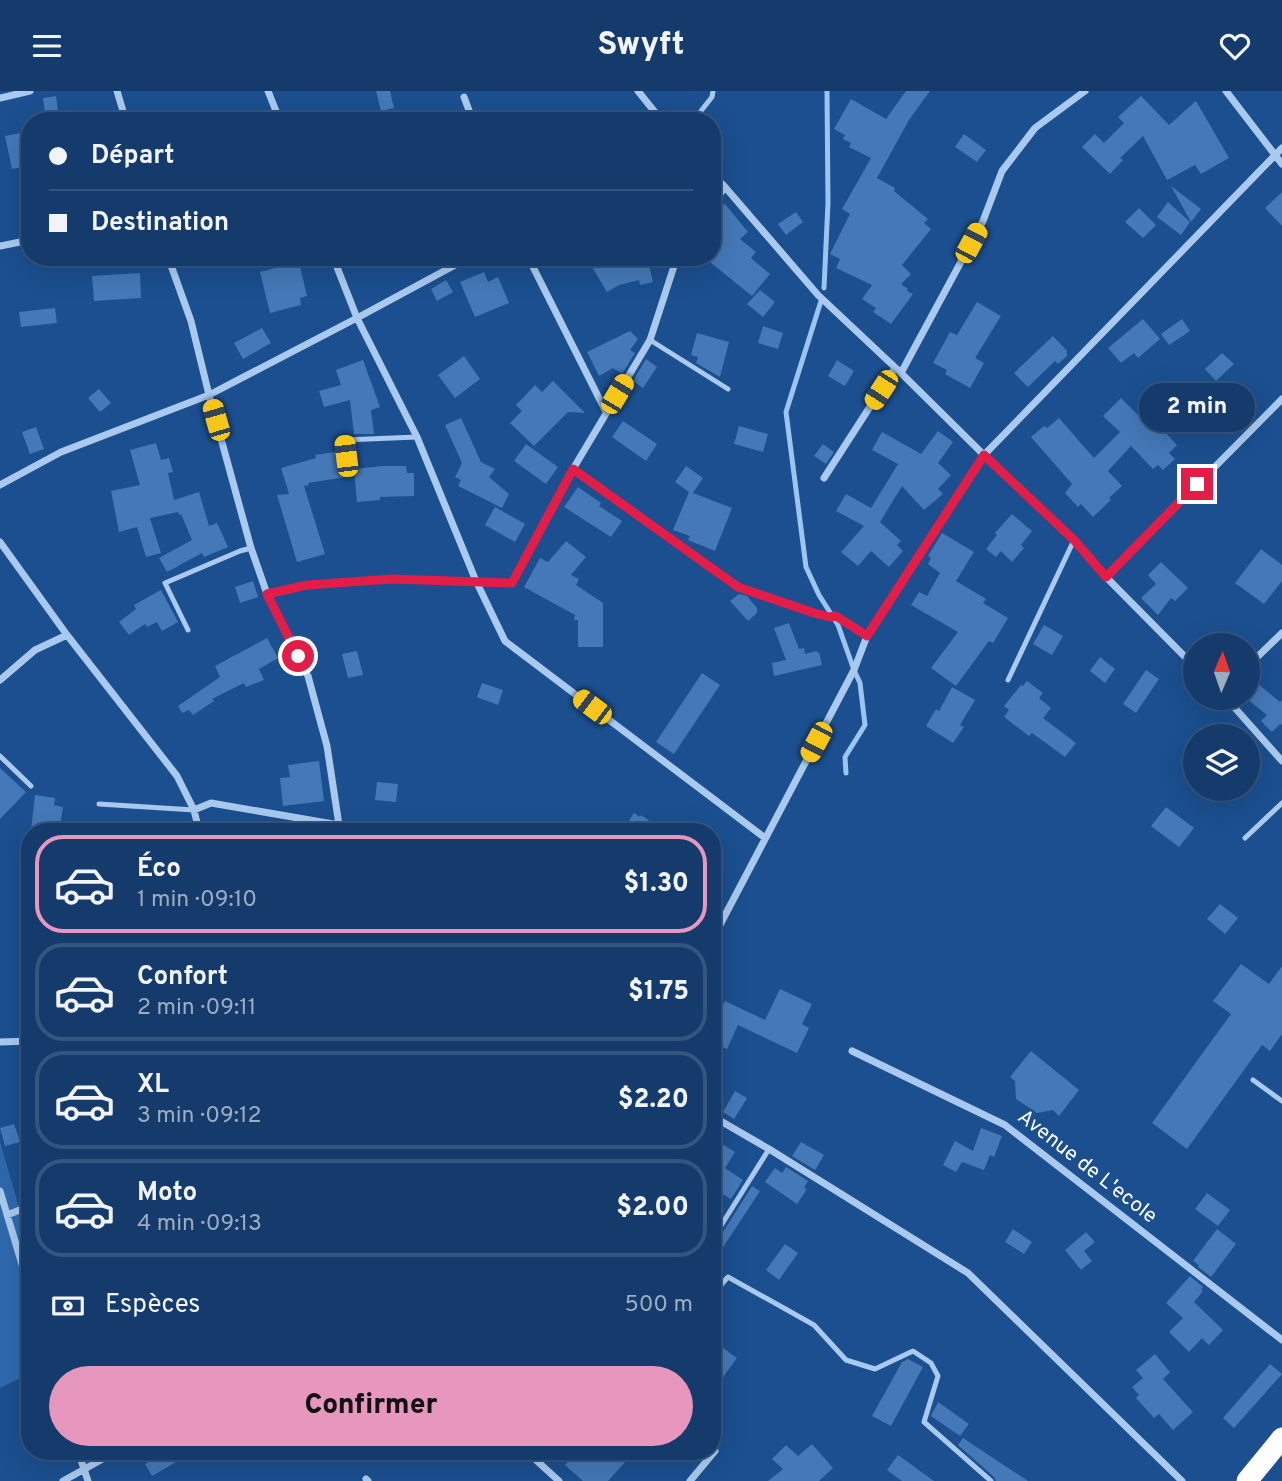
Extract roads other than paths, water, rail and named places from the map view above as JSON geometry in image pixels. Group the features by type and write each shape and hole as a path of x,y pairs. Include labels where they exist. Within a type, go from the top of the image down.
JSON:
{"highway":[{"path":"1247,1481 1282,1438"}],"street":[{"path":"0,98 30,91"},
{"path":"117,91 123,112"},
{"path":"268,91 276,112"},
{"path":"638,91 655,112"},
{"path":"824,478 898,370 983,221 1002,171 1035,128 1086,91"},
{"path":"1226,91 1282,164"},
{"path":"464,97 470,112"},
{"path":"721,923 854,670 867,636 984,455 1282,148"},
{"path":"721,183 818,295 1074,540 1106,577 1183,655"},
{"path":"721,192 725,187"},
{"path":"0,247 21,242"},
{"path":"172,266 191,321 251,548 267,594 308,676 327,746 339,823"},
{"path":"336,266 357,319 417,437 476,581 505,641 765,838"},
{"path":"0,485 61,452 209,395 454,266"},
{"path":"533,266 606,412"},
{"path":"267,594 307,585 392,579 512,583 573,469 650,340 674,266"},
{"path":"1106,577 1282,399"},
{"path":"573,469 738,587 814,613"},
{"path":"0,542 67,635 177,776 194,810 197,823"},
{"path":"1260,654 1282,633"},
{"path":"0,681 35,650 67,635"},
{"path":"1238,711 1282,761"},
{"path":"194,810 211,803 314,823"},
{"path":"0,1042 21,1041"},
{"name":"Avenue de L'ecole","path":"852,1051 1005,1125 1282,1340"},
{"path":"721,1121 968,1273 1182,1481"},
{"path":"0,1191 21,1261"},
{"path":"7,1215 21,1210"},
{"path":"80,1460 88,1481"},
{"path":"63,1481 102,1460"},
{"path":"536,1460 559,1481"},
{"path":"690,1481 708,1460"}],"lane":[{"path":"700,112 712,97 713,91"},
{"path":"650,340 728,389"},
{"path":"348,472 344,440 417,437"},
{"path":"1008,680 1074,540"},
{"path":"188,630 165,583 251,548"},
{"path":"814,613 833,617 867,636"},
{"path":"0,756 31,786"},
{"path":"1245,838 1282,803"},
{"path":"99,804 194,810"},
{"path":"1253,1080 1282,1101"},
{"path":"721,1226 769,1149"},
{"path":"721,1285 728,1277 814,1325 846,1360 875,1369 913,1351 931,1363 938,1376 924,1422 991,1481"}],"waterway":[{"path":"824,288 828,203 827,91"},
{"path":"821,301 786,412 806,567 819,595 838,625 860,683 865,725 845,757 846,773"}]}
